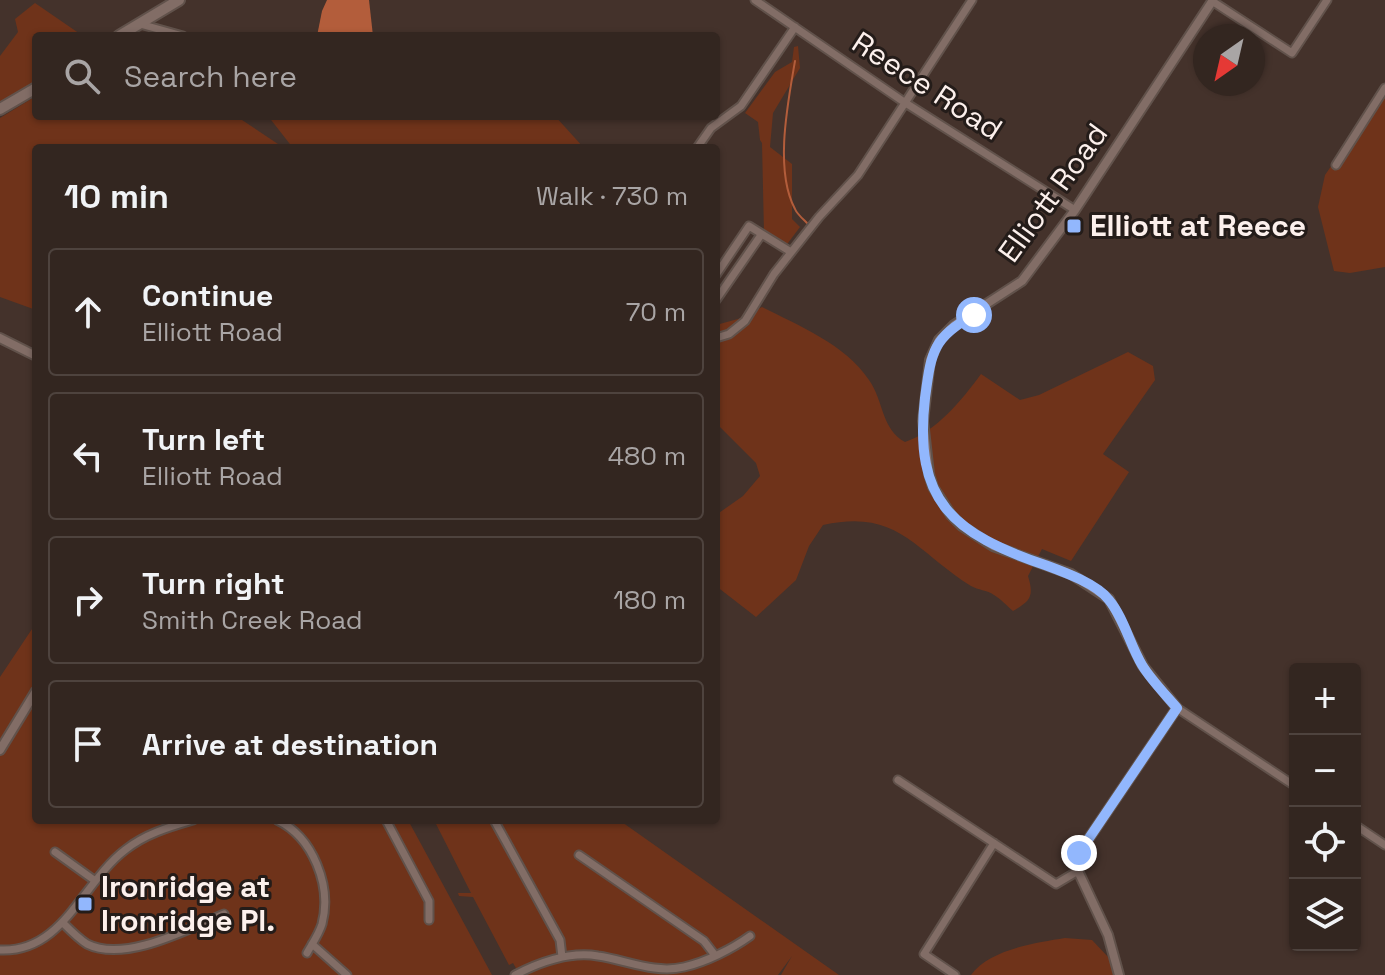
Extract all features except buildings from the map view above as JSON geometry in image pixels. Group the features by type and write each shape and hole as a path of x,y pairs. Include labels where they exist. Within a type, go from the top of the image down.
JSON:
{"main road":[{"path":"126,32 179,0"},
{"path":"0,109 32,90"}],"street":[{"name":"Reece Road","path":"755,0 904,102 1075,210"},
{"path":"720,337 729,334 745,321 791,252 858,175 972,0"},
{"path":"1212,0 1292,53 1327,0"},
{"name":"Elliott Road","path":"1212,0 1075,210 1022,281 954,325 939,340 930,360 923,421 924,452 933,487 962,526 993,546 1071,574 1109,599 1143,666 1177,708 1289,782"},
{"path":"140,24 169,32"},
{"path":"700,144 711,128 741,106 795,27"},
{"path":"1336,165 1385,88"},
{"path":"720,269 749,226 791,252"},
{"path":"720,294 761,235"},
{"path":"0,338 32,354"},
{"path":"0,750 32,698"},
{"path":"1119,975 1108,935 1078,871 1079,853 1177,708"},
{"path":"898,780 1056,884 1078,871"},
{"path":"0,950 23,949 47,936 63,923 94,880 124,850 163,824"},
{"path":"285,824 306,845 321,874 322,924 307,953"},
{"path":"388,824 429,901 429,920"},
{"path":"496,824 560,940 562,957"},
{"path":"1361,829 1385,845"},
{"path":"955,975 924,954 994,843"},
{"path":"55,852 94,880"},
{"path":"579,855 704,941 714,954"},
{"path":"63,923 88,944 142,948 224,914"},
{"path":"515,975 562,957 596,955 645,967 682,968 734,948 750,936"},
{"path":"312,944 347,975"}],"shaded area":[{"path":"327,0 369,0 373,32 318,32"},
{"path":"35,3 77,32 32,32 32,87 0,106 0,56 18,32 15,19"},
{"path":"798,46 800,68 773,113 770,147 792,164 792,219 800,227 782,251 764,233 762,143 758,122 745,113 775,72 792,62 794,47"},
{"path":"1385,88 1385,267 1350,273 1334,271 1318,207 1325,175"},
{"path":"32,98 32,120 242,120 278,144 32,144 32,309 0,297 0,118"},
{"path":"271,120 559,120 580,144 290,144"},
{"path":"762,307 834,346 869,380 891,430 905,442 938,423 981,374 1020,400 1039,395 1128,352 1153,366 1155,380 1103,454 1129,472 1071,561 1042,549 1028,576 1030,597 1013,611 991,593 971,586 952,573 904,536 870,522 849,521 823,525 809,546 796,580 756,617 720,589 720,512 743,496 760,476 756,463 720,427 720,324"},
{"path":"32,629 32,824 410,824 492,975 0,975 0,677"},
{"path":"436,824 625,824 839,975 781,975 792,956 778,975 520,975 513,963 509,965 473,897 459,896 458,893 471,893"},
{"path":"1065,938 1092,940 1109,958 1114,975 971,975 979,966 1001,953"}],"waterway":[{"path":"795,61 784,136 785,175 795,209 807,223"}],"place":[{"name":"Elliott at Reece","path":"1074,226"},
{"name":"Ironridge at Ironridge Pl.","path":"85,904"}],"route":[{"path":"974,315 946,332 930,360 923,421 924,452 933,487 951,515 969,531 993,546 1071,574 1109,599 1143,666 1177,708 1079,853"}]}
